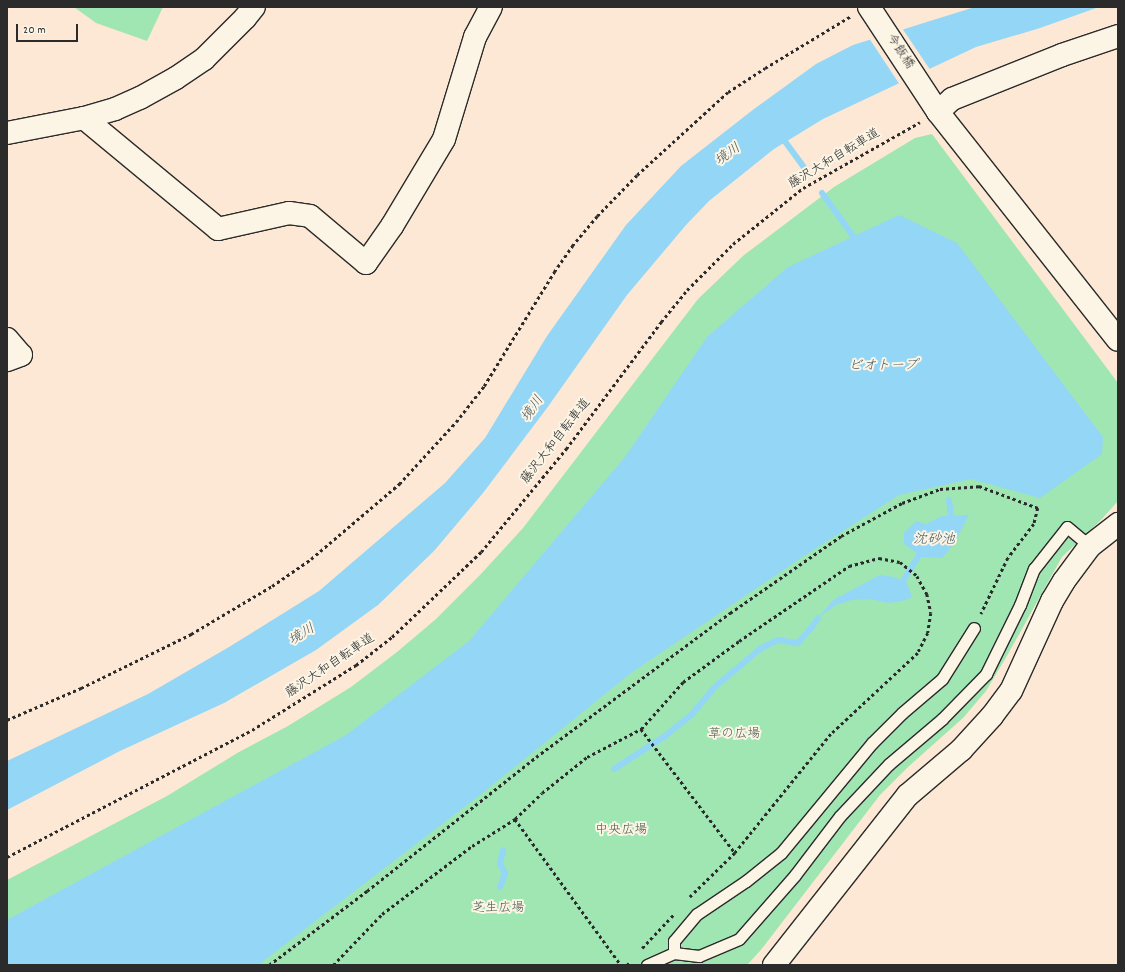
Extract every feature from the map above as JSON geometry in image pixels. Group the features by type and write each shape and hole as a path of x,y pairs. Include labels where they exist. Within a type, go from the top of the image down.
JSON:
{"street":[{"path":"7,133 84,118 114,109 140,98 176,78 204,59 254,7"},
{"path":"84,118 218,228 289,213 310,216 366,263 392,226 444,139 475,37 491,7"},
{"name":"今飯橋","path":"868,10 932,103 1118,340"},
{"path":"932,103 952,99 1062,55 1118,36"},
{"path":"7,339 21,355 7,360"},
{"path":"774,965 908,795 961,750 992,716 1011,690 1052,601 1064,581 1090,546 1118,524"}],"lane":[{"path":"648,965 674,953 699,956 739,939 795,875 840,816 889,764 942,719 986,674 1020,605 1034,569 1067,527 1090,546"},
{"path":"674,953 674,941 697,914 746,881 781,853 872,743 902,713 942,679 974,628"}],"path":[{"path":"7,720 81,688 191,634 246,602 311,559 398,484 456,422 484,386 554,272 572,246 596,216 637,175 728,92 765,68 868,10"},
{"name":"藤沢大和自転車道","path":"7,857 252,730 356,665 392,637 460,575 498,533 566,449 661,322 687,290 733,244 803,188 932,103"},
{"path":"269,965 367,891 536,757 730,613 841,536 902,503 940,489 979,486 1038,508 1034,524 1008,558 974,628"},
{"path":"333,965 382,914 472,846 515,819 542,793 587,757 641,729 683,682 739,641 849,566 879,558 900,562 917,576 927,594 931,613 928,632 918,653 831,734 735,853 689,899"},
{"path":"641,729 735,853"},
{"path":"515,819 621,965"},
{"path":"637,954 678,910"},
{"path":"627,965 632,959"}],"green space":[{"path":"74,7 163,7 147,41 96,23"},
{"path":"932,134 1118,383 1118,501 1101,520 1062,557 986,691 963,718 908,767 880,795 760,951 747,965 7,965 7,880 167,796 239,752 288,726 351,687 397,652 436,619 480,575 523,528 698,299 744,255 834,187 915,138"}],"water":[{"name":"境川","path":"975,7 1099,7 1040,28 976,47 823,119 774,149 709,201 686,225 627,295 547,408 483,493 434,551 378,605 316,650 224,703 120,751 7,810 7,761 148,694 229,647 319,591 445,483 485,438 547,336 626,225 681,166 754,109 816,64 853,45"},
{"name":"ビオトープ","path":"899,215 957,243 1103,437 1102,454 1040,498 971,479 899,495 804,556 631,673 480,795 258,965 7,965 7,920 346,735 469,641 625,457 707,337 788,267"},
{"name":"沈砂池","path":"969,515 954,544 942,558 922,557 904,544 904,533 916,521 926,524 942,516"},
{"path":"880,575 894,577 907,583 912,597 906,600 889,603 869,599 852,600 836,605 818,618 833,600"}],"pier":[{"path":"902,28 931,71 900,85 869,38"}],"waterway":[{"path":"781,136 806,170"},
{"path":"822,193 853,236"},
{"path":"949,500 951,516"},
{"path":"903,581 919,555"},
{"path":"614,769 665,736 693,713 716,686 760,649 778,640 798,643 818,618"},
{"path":"500,887 505,873 500,864 503,850"}],"park label":[{"name":"草の広場","path":"734,735"},
{"name":"中央広場","path":"621,831"},
{"name":"芝生広場","path":"498,909"}]}
